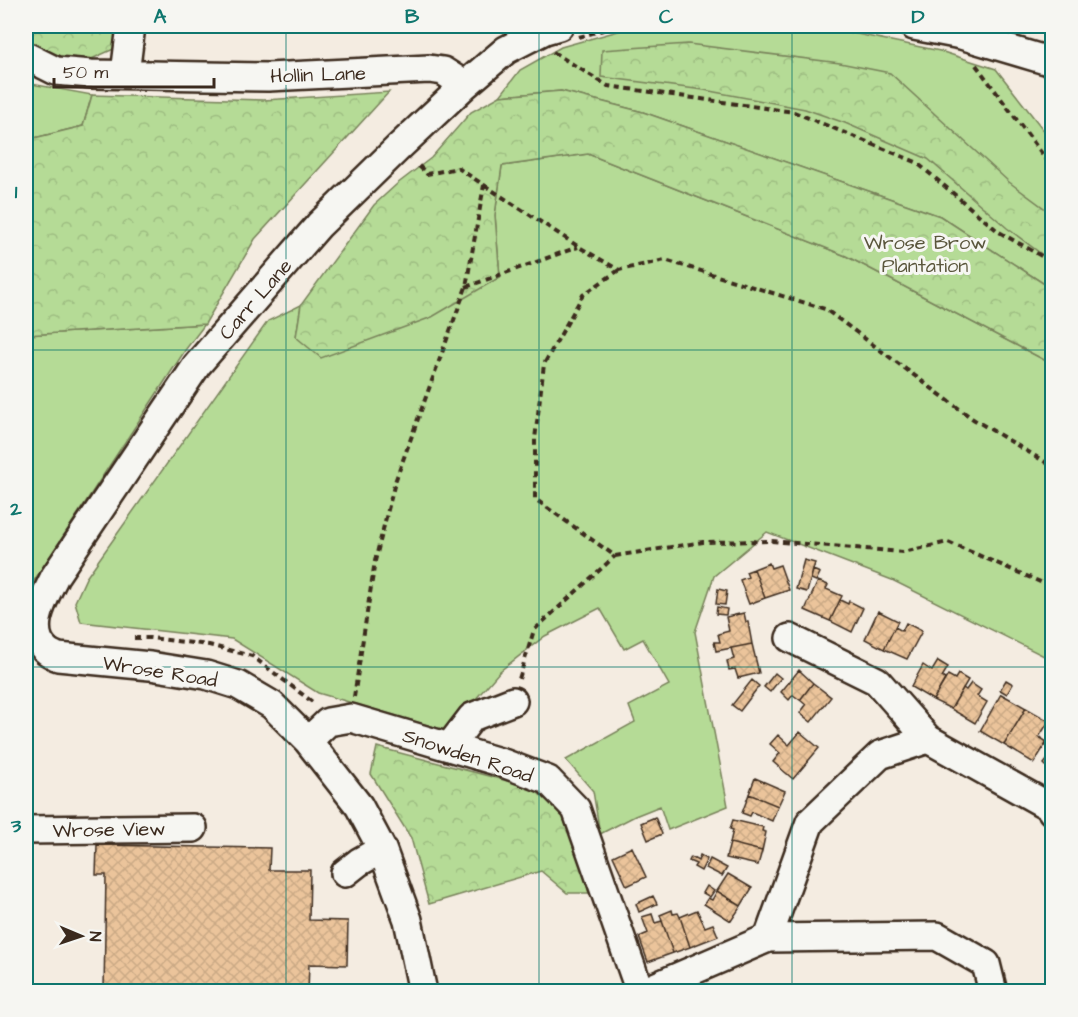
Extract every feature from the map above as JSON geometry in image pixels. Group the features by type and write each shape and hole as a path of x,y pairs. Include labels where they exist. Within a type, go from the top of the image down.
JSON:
{"street":[{"path":"125,74 131,26"},
{"path":"916,26 961,35 1053,62"},
{"name":"Carr Lane","path":"33,646 39,609 55,576 197,365 319,225 465,85 506,50 545,30 560,36"},
{"name":"Hollin Lane","path":"26,56 56,71 91,74 268,77 429,69 443,71 465,85"},
{"path":"790,638 877,681 928,739 1050,807 1053,811"},
{"name":"Wrose Road","path":"33,646 58,657 150,666 206,675 238,685 272,705 309,741 359,806 382,849 408,920 423,992"},
{"path":"449,747 472,717 513,700"},
{"path":"309,741 328,722 343,720"},
{"name":"Snowden Road","path":"343,720 449,747 548,780 576,809 641,992"},
{"path":"768,938 810,822 880,755 928,739"},
{"name":"Wrose View","path":"26,830 193,828"},
{"path":"345,873 382,849"},
{"path":"641,992 768,938 937,936 986,963 993,992"}],"path":[{"path":"560,36 617,26"},
{"path":"961,35 966,51 1053,167"},
{"path":"560,36 608,86 794,112 916,162 999,232 1053,262"},
{"path":"427,174 458,168 579,247 619,270"},
{"path":"128,639 150,638 208,645 252,656 343,720 375,561 395,482 466,287 484,185"},
{"path":"466,287 579,247"},
{"path":"615,556 535,499 535,439 544,364 584,295 619,270 665,260 825,309 973,419 1053,466"},
{"path":"513,700 534,630 615,556 703,542 771,541 903,552 948,542 1053,587"}],"green space":[{"path":"26,26 119,26 116,48 87,61 59,59 26,43"},
{"path":"636,26 818,26 940,51 996,69 1052,141 1052,289 940,216 643,112 561,91 500,96 520,70 561,47"},
{"path":"688,44 840,63 890,73 1009,182 1052,214 1052,262 1007,228 928,159 845,123 805,109 704,90 601,77 602,50"},
{"path":"26,83 92,95 83,126 26,140"},
{"name":"Wrose Brow Plantation","path":"561,91 643,112 940,216 1052,289 1052,364 846,256 588,154 502,166 495,215 500,277 432,317 321,358 296,337 301,305 374,205 431,158 471,112 500,96"},
{"path":"389,92 255,239 205,324 26,335 26,140 83,126 92,95 264,100"},
{"path":"588,154 846,256 1052,364 1052,660 892,580 767,532 714,576 695,632 728,806 668,830 660,806 600,834 593,791 566,760 635,722 629,706 669,685 643,639 624,649 600,608 545,636 500,671 448,731 318,693 232,639 81,622 75,602 86,578 268,321 301,305 296,337 500,277 495,215 502,166"},
{"path":"205,324 186,349 26,593 26,335"},
{"path":"377,747 531,787 568,819 589,893 567,893 541,871 429,904 411,838 371,774"}],"building":[{"path":"804,560 815,563 807,592 796,589"},
{"path":"769,563 771,568 780,565 789,590 765,598 754,569"},
{"path":"754,569 765,598 749,604 740,580 748,577 746,572"},
{"path":"813,570 820,573 816,581 811,579"},
{"path":"818,581 828,585 826,589 842,596 830,621 805,610"},
{"path":"718,589 727,591 725,605 716,604"},
{"path":"840,600 848,604 849,601 863,608 852,632 830,621"},
{"path":"717,607 727,609 726,615 716,614"},
{"path":"878,611 898,621 884,649 865,639"},
{"path":"744,613 752,644 716,651 714,642 720,642 718,634 729,631 726,617"},
{"path":"906,623 922,631 907,659 884,649 895,627 902,631"},
{"path":"752,644 759,673 738,678 735,669 729,670 727,661 734,659 731,648"},
{"path":"938,661 948,667 942,677 945,679 933,700 911,687 923,665 932,671"},
{"path":"799,670 813,683 800,700 793,695 789,700 781,692"},
{"path":"775,673 781,678 770,692 764,687"},
{"path":"958,674 968,680 951,709 933,700 948,675 955,679"},
{"path":"752,680 759,686 740,711 732,705"},
{"path":"1006,680 1013,684 1007,694 1000,690"},
{"path":"813,683 831,697 811,722 800,713 806,705 800,700"},
{"path":"971,683 981,690 977,696 987,702 975,723 951,709 963,688 966,690"},
{"path":"1001,694 1026,708 1004,745 980,731"},
{"path":"1026,708 1049,721 1039,737 1047,742 1034,763 1004,745"},
{"path":"800,732 819,748 793,779 773,762 780,753 770,744 778,735 789,745"},
{"path":"1052,754 1052,772 1044,764"},
{"path":"755,778 785,791 778,806 749,794"},
{"path":"749,794 778,806 772,821 752,812 750,816 742,813"},
{"path":"655,817 662,834 648,840 641,823"},
{"path":"733,820 763,827 762,831 766,832 762,851 730,843 733,830 730,829"},
{"path":"730,843 762,851 758,865 726,858"},
{"path":"97,845 270,848 269,870 310,870 309,920 348,921 347,965 309,964 308,992 104,990 106,875 96,875"},
{"path":"632,847 646,877 627,886 613,856"},
{"path":"700,855 707,859 701,871 694,867 696,864 689,861 691,857 698,861"},
{"path":"710,859 727,868 722,876 706,868"},
{"path":"728,874 752,888 741,906 717,891"},
{"path":"707,886 714,891 710,897 703,893"},
{"path":"717,891 741,906 731,921 704,904 708,898 712,900"},
{"path":"653,896 657,904 639,912 636,904"},
{"path":"672,910 673,914 678,913 680,917 690,947 673,953 660,915"},
{"path":"697,910 705,927 713,924 718,936 690,947 680,917"},
{"path":"652,914 655,923 662,921 673,953 648,962 639,937 648,933 642,917"}]}
